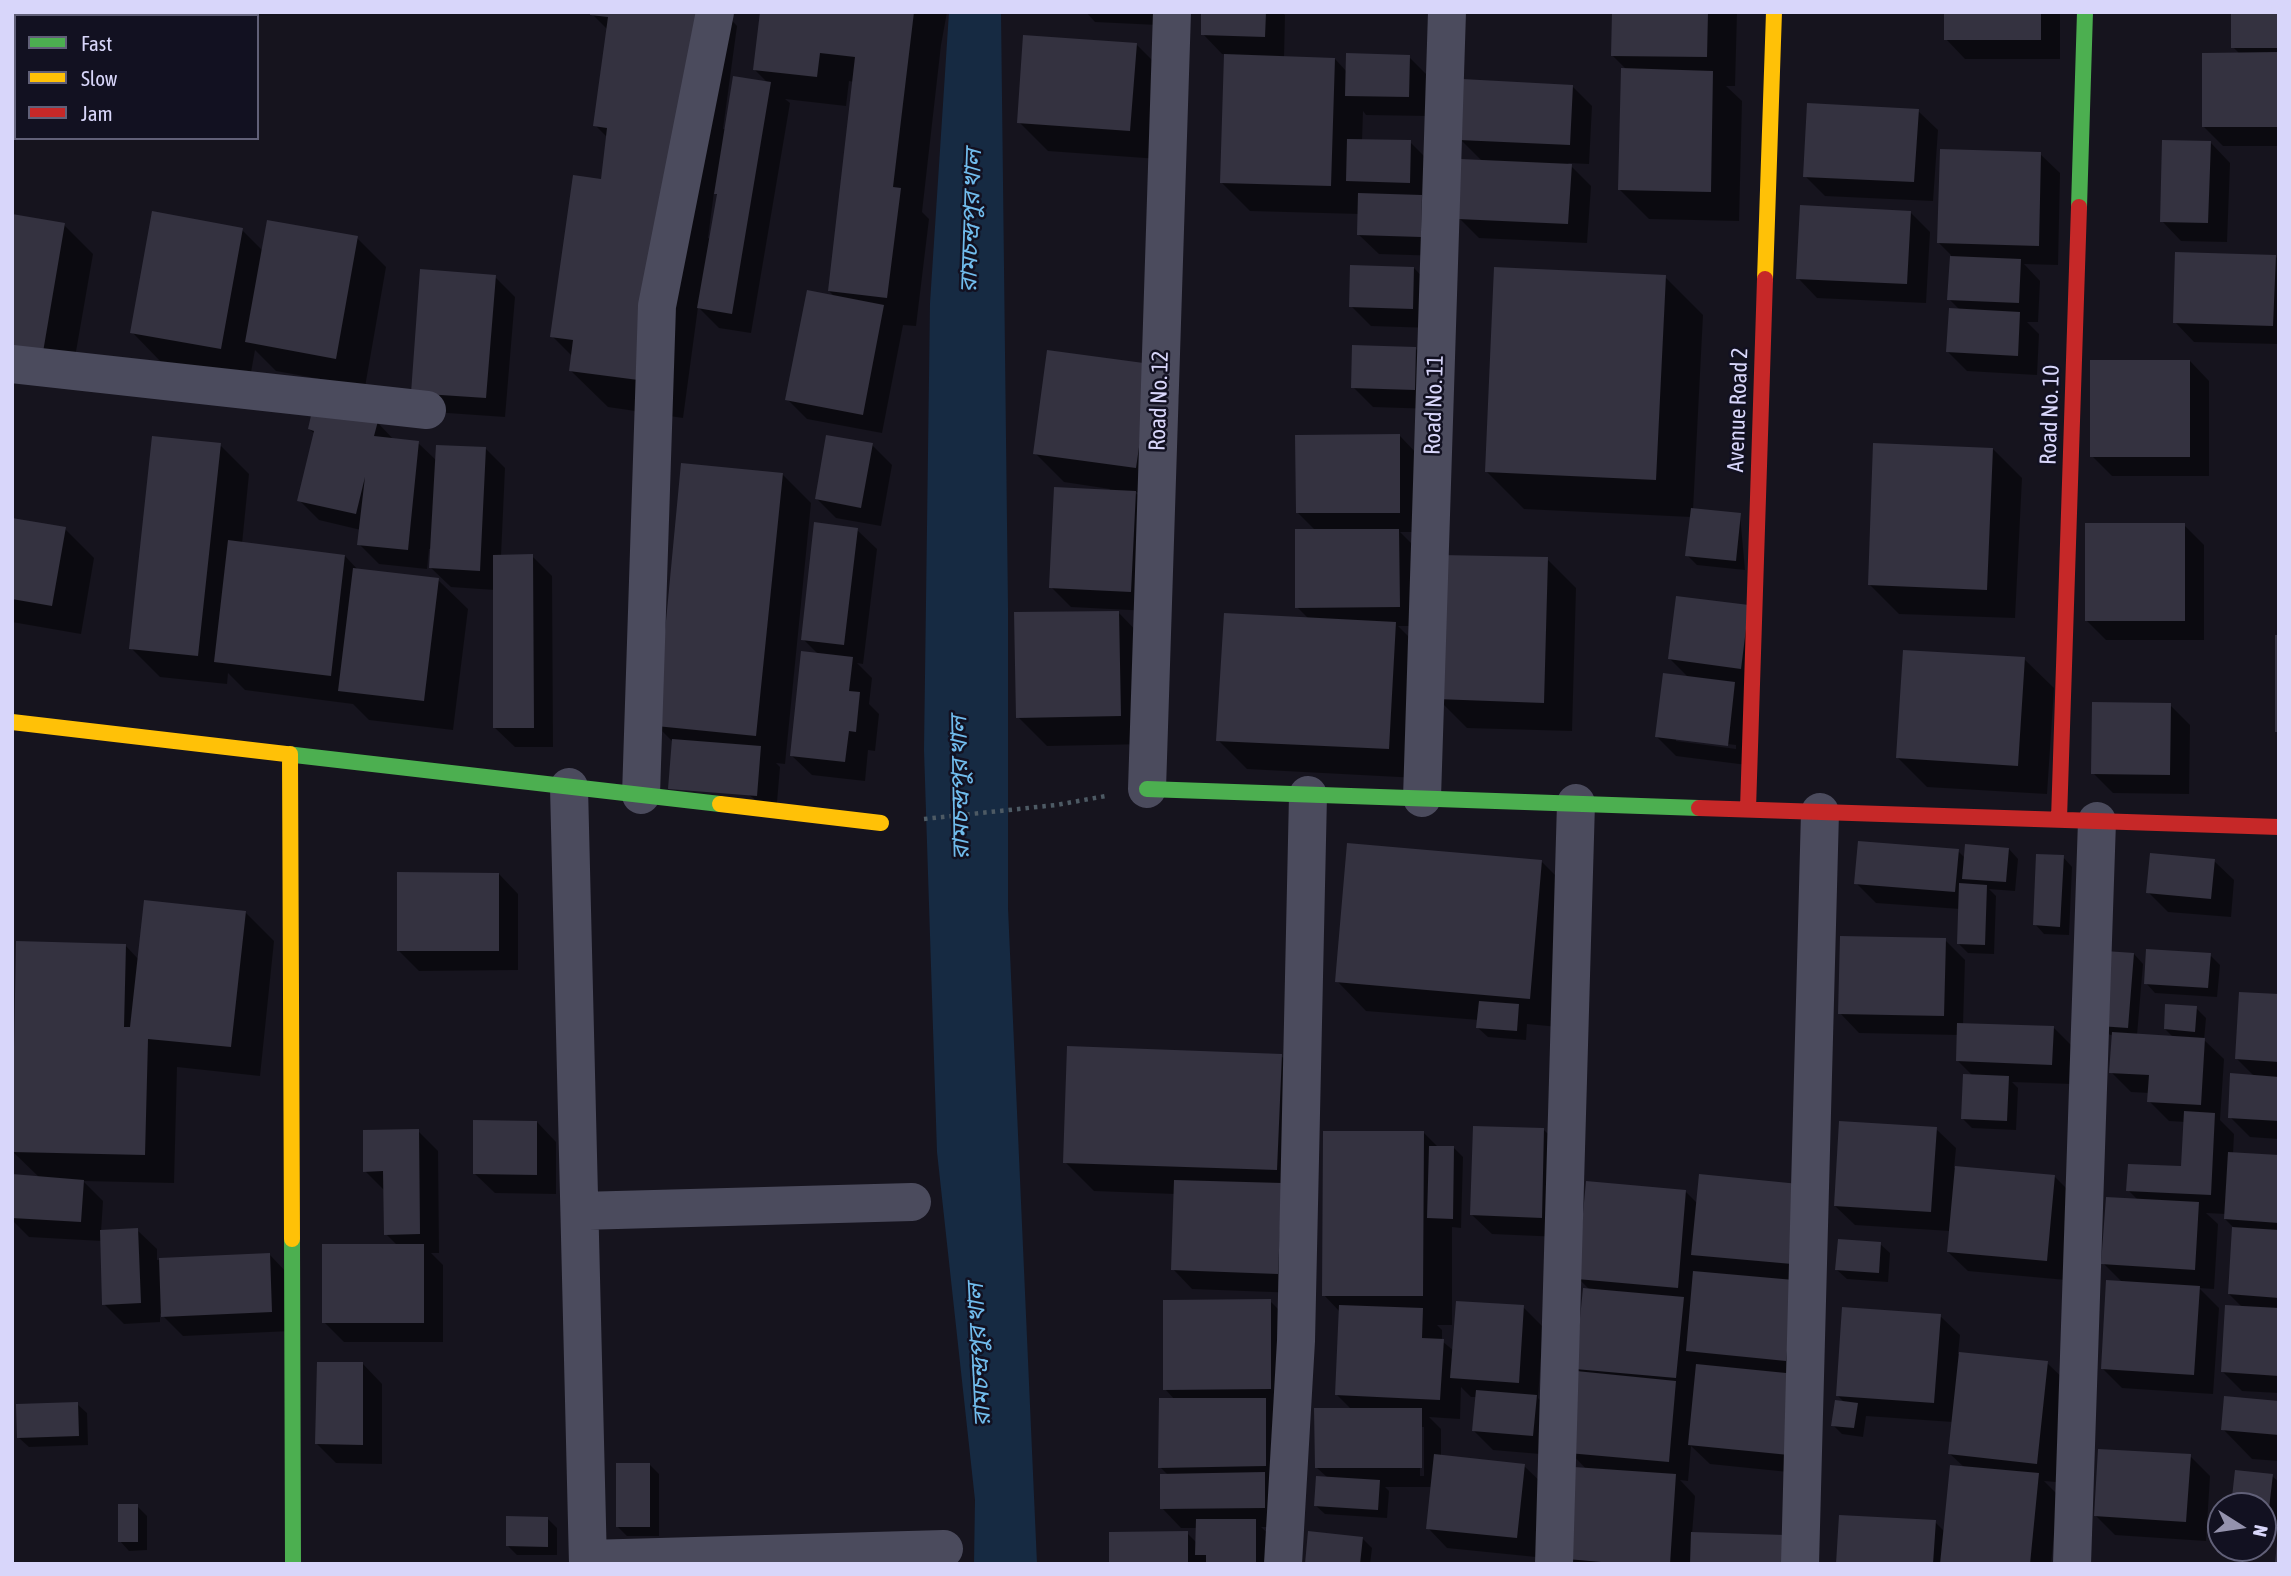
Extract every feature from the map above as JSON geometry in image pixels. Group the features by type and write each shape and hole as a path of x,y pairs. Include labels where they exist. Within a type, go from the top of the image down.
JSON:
{"street":[{"path":"641,795 656,306 715,12"},
{"name":"Road No. 12","path":"1147,789 1171,12"},
{"name":"Road No. 11","path":"1422,798 1447,12"},
{"name":"Avenue Road 2","path":"1748,809 1774,12"},
{"name":"Road No. 10","path":"2059,819 2085,12"},
{"path":"12,364 427,410"},
{"path":"12,722 881,823"},
{"path":"290,754 293,1564"},
{"path":"569,787 588,1562 944,1549"},
{"path":"1147,789 2279,827"},
{"path":"1283,1564 1296,1340 1308,794"},
{"path":"1554,1564 1576,803"},
{"path":"1800,1564 1820,812"},
{"path":"2072,1564 2097,821"},
{"path":"580,1211 912,1202"}],"path":[{"path":"881,823 1056,805"}],"water":[{"name":"রামচন্দ্রপুর খাল","path":"949,12 1001,12 1008,608 1008,908 1037,1564 974,1564 975,1500 937,1152 924,750 930,303"}],"building":[{"path":"12,12 26,12 14,14 12,24"},
{"path":"590,12 697,12 646,381 569,371 573,340 550,337 573,175 601,179 607,128 593,126 608,17 590,15"},
{"path":"760,12 914,12 893,187 901,188 887,298 828,291 855,57 820,53 817,77 753,70"},
{"path":"1201,12 1266,12 1265,37 1201,35"},
{"path":"1612,12 1708,12 1707,57 1611,56"},
{"path":"1944,12 2041,12 2041,40 1944,40"},
{"path":"2231,12 2279,12 2279,48 2231,48"},
{"path":"1023,35 1137,43 1130,131 1017,123"},
{"path":"2279,52 2279,127 2202,127 2202,53"},
{"path":"1346,53 1410,55 1409,97 1345,96"},
{"path":"1224,54 1335,58 1331,186 1220,183"},
{"path":"1621,68 1713,71 1711,192 1618,190"},
{"path":"733,76 771,82 732,314 697,308 717,194 714,194"},
{"path":"1462,79 1573,85 1570,145 1459,140"},
{"path":"1807,103 1919,109 1914,182 1803,177"},
{"path":"1347,139 1411,140 1410,183 1346,181"},
{"path":"2162,140 2211,141 2208,223 2160,222"},
{"path":"1940,149 2041,152 2039,246 1937,243"},
{"path":"1460,159 1572,164 1568,224 1458,219"},
{"path":"1358,193 1422,195 1421,237 1357,235"},
{"path":"1800,205 1911,211 1907,284 1796,279"},
{"path":"152,211 243,228 221,349 130,333"},
{"path":"12,214 65,223 42,358 12,353"},
{"path":"267,220 358,236 336,359 245,342"},
{"path":"2175,252 2276,255 2273,326 2173,323"},
{"path":"1950,256 2021,259 2019,303 1947,300"},
{"path":"1350,265 1414,267 1413,309 1349,307"},
{"path":"1494,267 1666,275 1656,480 1485,472"},
{"path":"420,269 496,275 486,398 411,393"},
{"path":"807,290 884,305 863,415 785,400"},
{"path":"1949,308 2020,312 2018,356 1946,352"},
{"path":"1352,345 1416,347 1415,390 1351,388"},
{"path":"1047,350 1151,364 1136,468 1033,454"},
{"path":"2090,360 2190,360 2190,457 2090,457"},
{"path":"314,402 378,421 374,436 419,441 408,550 357,545 365,477 356,514 297,501 314,431 308,429"},
{"path":"1400,434 1400,513 1296,513 1295,435"},
{"path":"826,435 873,443 861,508 815,499"},
{"path":"152,436 221,443 198,656 129,649"},
{"path":"1873,443 1993,448 1987,590 1868,585"},
{"path":"436,445 486,447 480,571 429,568"},
{"path":"681,463 783,473 756,736 656,726"},
{"path":"1054,487 1136,491 1131,592 1049,588"},
{"path":"1691,508 1741,513 1736,561 1685,556"},
{"path":"12,518 66,527 52,606 12,599"},
{"path":"814,522 858,528 844,645 801,640"},
{"path":"2085,523 2185,523 2185,621 2085,621"},
{"path":"1295,529 1399,529 1400,607 1295,608"},
{"path":"228,540 345,555 331,676 214,662"},
{"path":"533,554 534,728 493,728 493,555"},
{"path":"1440,555 1548,557 1544,703 1436,699"},
{"path":"353,568 439,578 424,701 338,691"},
{"path":"1676,596 1749,605 1741,669 1668,659"},
{"path":"1119,611 1121,716 1016,718 1014,612"},
{"path":"1224,613 1396,622 1389,749 1216,741"},
{"path":"2275,635 2279,635 2279,732 2275,732"},
{"path":"1903,650 2025,657 2018,766 1896,758"},
{"path":"801,651 853,657 849,691 860,692 856,732 849,731 845,762 790,756"},
{"path":"1663,673 1735,682 1728,746 1655,737"},
{"path":"2092,702 2171,703 2170,775 2091,774"},
{"path":"672,739 761,746 757,796 668,789"},
{"path":"1858,841 1959,849 1955,892 1854,884"},
{"path":"1347,843 1542,860 1530,999 1335,982"},
{"path":"1965,844 2009,848 2006,882 1962,879"},
{"path":"2150,853 2215,859 2211,899 2146,893"},
{"path":"2036,854 2064,855 2060,927 2033,925"},
{"path":"397,872 499,873 499,951 397,951"},
{"path":"1959,883 1987,885 1985,945 1957,944"},
{"path":"144,900 246,911 231,1047 148,1039 145,1155 12,1152 16,941 126,944 124,1027 130,1027"},
{"path":"1840,936 1946,938 1944,1016 1838,1014"},
{"path":"2146,949 2211,953 2208,988 2144,984"},
{"path":"2105,951 2134,953 2128,1028 2099,1026"},
{"path":"2239,992 2279,994 2279,1062 2235,1059"},
{"path":"1479,1001 1519,1004 1517,1031 1476,1028"},
{"path":"2165,1004 2197,1006 2195,1032 2164,1029"},
{"path":"1957,1023 2054,1026 2052,1065 1956,1061"},
{"path":"2112,1032 2205,1038 2201,1105 2147,1102 2149,1075 2109,1073"},
{"path":"1067,1046 1282,1054 1277,1170 1063,1163"},
{"path":"2230,1073 2279,1077 2279,1121 2228,1118"},
{"path":"1963,1074 2009,1076 2007,1121 1961,1119"},
{"path":"2184,1111 2215,1113 2211,1195 2126,1191 2128,1164 2181,1166"},
{"path":"473,1120 537,1121 537,1175 473,1174"},
{"path":"1839,1121 1937,1127 1931,1212 1834,1206"},
{"path":"1473,1126 1544,1128 1542,1218 1470,1215"},
{"path":"419,1129 420,1234 384,1235 383,1171 363,1172 363,1130"},
{"path":"1323,1131 1424,1131 1423,1296 1322,1296"},
{"path":"1429,1146 1454,1146 1453,1219 1427,1218"},
{"path":"2228,1152 2279,1155 2279,1223 2224,1219"},
{"path":"1955,1166 2055,1175 2047,1261 1947,1252"},
{"path":"12,1174 84,1180 81,1222 12,1218"},
{"path":"1699,1174 1799,1184 1792,1264 1691,1255"},
{"path":"1174,1180 1282,1183 1278,1274 1171,1270"},
{"path":"1586,1181 1686,1190 1678,1288 1577,1279"},
{"path":"2106,1197 2199,1202 2195,1270 2101,1264"},
{"path":"2232,1227 2279,1230 2279,1298 2228,1294"},
{"path":"138,1228 141,1303 102,1305 100,1230"},
{"path":"1838,1239 1881,1242 1879,1273 1835,1270"},
{"path":"322,1244 424,1244 424,1323 322,1323"},
{"path":"270,1253 272,1312 161,1317 159,1258"},
{"path":"1693,1271 1794,1280 1786,1361 1686,1351"},
{"path":"2106,1280 2200,1286 2194,1375 2101,1369"},
{"path":"1583,1288 1684,1297 1676,1378 1575,1369"},
{"path":"1271,1299 1271,1389 1163,1390 1163,1300"},
{"path":"1456,1301 1524,1305 1519,1383 1450,1378"},
{"path":"1339,1305 1423,1308 1422,1338 1444,1339 1440,1400 1335,1395"},
{"path":"2225,1305 2279,1308 2279,1376 2221,1372"},
{"path":"1842,1307 1941,1314 1934,1403 1836,1396"},
{"path":"1959,1352 2048,1361 2037,1464 1948,1454"},
{"path":"317,1362 363,1362 363,1445 315,1444"},
{"path":"1696,1364 1796,1374 1789,1455 1688,1445"},
{"path":"1576,1371 1676,1381 1669,1462 1568,1453"},
{"path":"1476,1390 1537,1395 1533,1436 1472,1431"},
{"path":"2224,1396 2279,1401 2279,1435 2221,1430"},
{"path":"1159,1398 1266,1398 1266,1466 1158,1468"},
{"path":"1835,1400 1858,1403 1854,1428 1831,1426"},
{"path":"78,1402 79,1436 17,1438 16,1404"},
{"path":"1314,1408 1422,1408 1422,1468 1315,1468"},
{"path":"2098,1449 2191,1454 2186,1522 2094,1516"},
{"path":"1434,1454 1525,1464 1517,1538 1426,1529"},
{"path":"616,1463 650,1463 650,1527 616,1527"},
{"path":"1950,1465 2039,1473 2030,1564 1940,1564"},
{"path":"1574,1467 1676,1474 1670,1564 1624,1564 1567,1559"},
{"path":"2235,1470 2273,1474 2271,1492 2233,1492"},
{"path":"1265,1472 1265,1508 1160,1509 1160,1474"},
{"path":"1316,1476 1380,1480 1378,1510 1314,1506"},
{"path":"118,1504 138,1504 138,1542 118,1542"},
{"path":"1839,1515 1936,1520 1933,1564 1836,1564"},
{"path":"506,1516 548,1517 548,1547 506,1546"},
{"path":"1196,1519 1256,1519 1256,1564 1206,1564 1206,1555 1195,1555"},
{"path":"1188,1531 1188,1564 1109,1564 1109,1532"},
{"path":"1308,1531 1363,1537 1360,1564 1305,1564"},
{"path":"1691,1532 1785,1535 1784,1564 1690,1564"},
{"path":"2277,1542 2279,1542 2279,1564 2275,1564"}],"traffic: fast":[{"path":"2079,207 2085,12"},
{"path":"286,754 720,804"},
{"path":"1147,789 1699,808"},
{"path":"292,1239 293,1564"}],"traffic: slow":[{"path":"1765,279 1774,12"},
{"path":"12,722 286,754"},
{"path":"290,754 292,1239"},
{"path":"720,804 881,823"}],"traffic: jam":[{"path":"2059,819 2079,207"},
{"path":"1748,809 1765,279"},
{"path":"1699,808 2279,827"}]}
